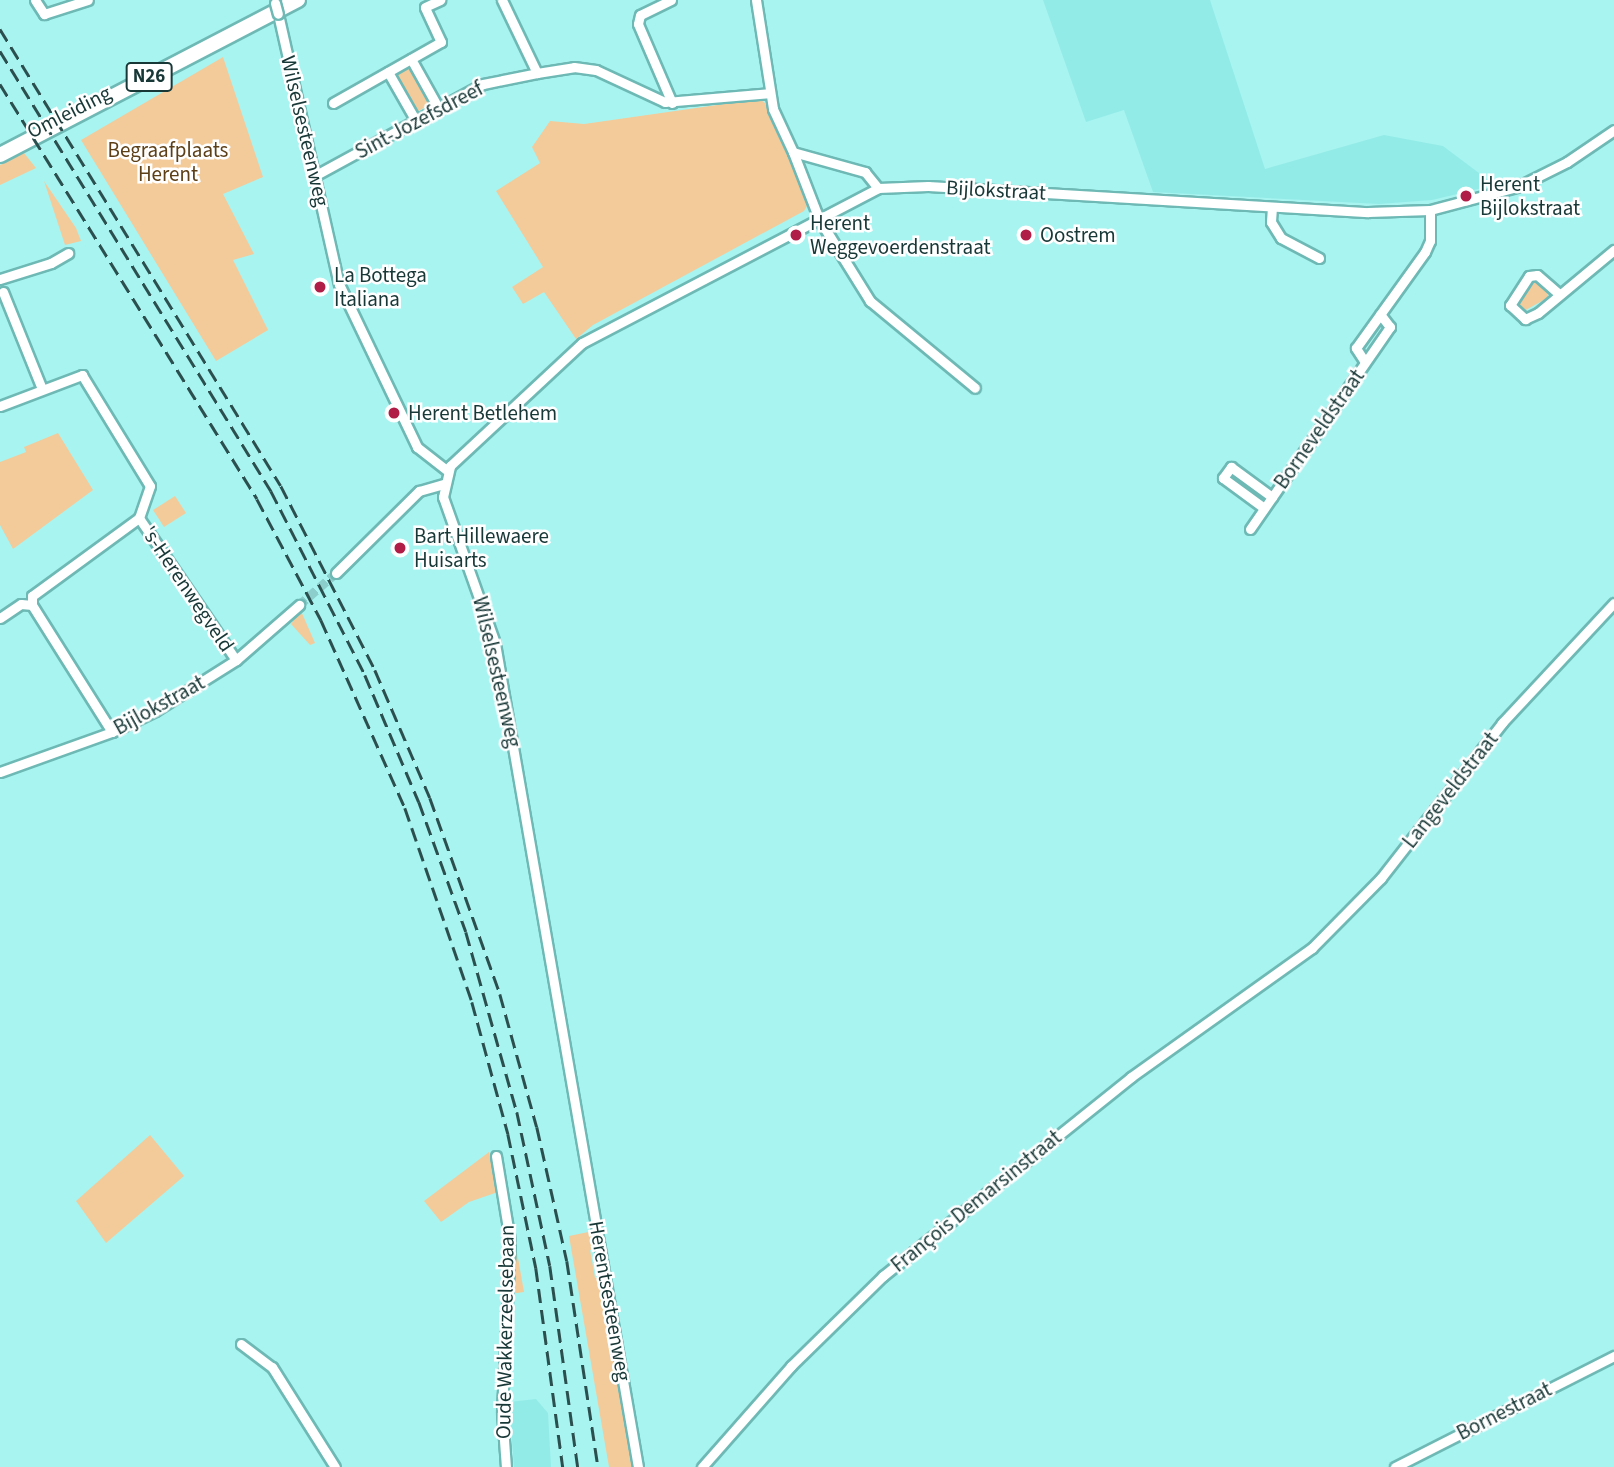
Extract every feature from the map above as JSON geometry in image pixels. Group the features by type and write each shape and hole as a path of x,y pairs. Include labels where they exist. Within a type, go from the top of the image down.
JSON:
{"main road":[{"name":"Omleiding","path":"0,155 298,0"},
{"name":"Omleiding","path":"0,147 279,1"}],"street":[{"path":"35,0 44,14 88,0"},
{"path":"333,103 441,42 425,7 440,0"},
{"path":"502,0 537,73"},
{"path":"643,0 648,10"},
{"path":"671,0 640,15 638,24 671,103 770,93"},
{"path":"756,0 770,93 818,216 870,301 975,388"},
{"name":"Wilselsesteenweg","path":"279,1 278,14 334,264 349,308 417,447 447,471 443,484 446,505 495,643 582,1134"},
{"path":"411,59 439,108"},
{"name":"Sint-Jozefsdreef","path":"316,175 483,84 537,73 574,67 596,69 671,103"},
{"path":"388,72 416,121"},
{"name":"Bijlokstraat","path":"447,471 582,343 818,216 877,188 928,186 1387,213 1430,210 1517,187 1567,162 1614,130"},
{"path":"793,152 865,172 877,188"},
{"path":"1272,207 1271,222 1281,238 1319,258"},
{"name":"Borneveldstraat","path":"1365,362 1356,348 1425,252 1430,241 1430,210"},
{"path":"1559,294 1537,275 1529,276 1510,305 1525,319 1538,313 1614,250"},
{"path":"0,279 51,263 68,253"},
{"path":"3,292 42,389"},
{"name":"Borneveldstraat","path":"1250,529 1390,327 1380,314"},
{"name":"'s-Herenwegveld","path":"0,406 82,375 150,486 139,518 32,596 32,605 21,604 0,618"},
{"name":"Borneveldstraat","path":"1264,508 1223,478 1231,467 1272,497"},
{"path":"336,573 419,491 443,484"},
{"name":"'s-Herenwegveld","path":"139,518 236,660"},
{"name":"Langeveldstraat","path":"1282,973 1362,901 1502,723 1614,603"},
{"path":"32,605 112,732"},
{"name":"Bijlokstraat","path":"0,772 112,732 236,660 299,605"},
{"name":"François Demarsinstraat","path":"702,1467 791,1366 883,1276 1131,1077 1282,973"},
{"name":"Herentsesteenweg","path":"582,1134 638,1467"},
{"name":"Oude Wakkerzeelsebaan","path":"496,1156 510,1234 502,1413 506,1467"},
{"path":"241,1344 272,1367 335,1467"},
{"name":"Bornestraat","path":"1395,1467 1614,1356"}],"shaded area":[{"path":"1043,0 1210,0 1265,169 1384,135 1443,146 1495,185 1432,200 1379,204 1153,192 1124,110 1086,122"},
{"path":"536,1399 548,1413 551,1467 514,1467 509,1402"}],"green space":[{"name":"Begraafplaats Herent","path":"223,57 263,177 223,194 254,254 233,260 268,330 216,361 81,140"},
{"path":"409,63 432,103 415,113 393,72"},
{"path":"759,99 765,103 810,201 804,211 593,325 576,339 544,292 523,304 512,287 543,267 496,191 540,163 532,147 550,121 584,124"},
{"path":"24,153 36,168 0,185 0,165"},
{"path":"44,181 76,228 81,241 65,245"},
{"path":"1539,279 1549,297 1524,311 1518,303 1534,280"},
{"path":"58,433 93,490 13,549 0,525 0,462 26,452 24,447"},
{"path":"175,496 186,513 164,527 153,510"},
{"path":"301,611 315,643 310,645 291,624"},
{"path":"150,1135 184,1176 106,1243 76,1201"},
{"path":"489,1152 498,1192 469,1202 441,1222 424,1201"},
{"path":"593,1231 595,1249 590,1250 595,1278 600,1278 632,1467 609,1467 569,1236"},
{"path":"514,1235 524,1292 510,1294 512,1236"}],"tunnel":[{"path":"299,605 336,573"}],"railway":[{"path":"0,29 281,486 375,670 430,798 500,994 537,1127 567,1261 598,1467"},
{"path":"0,51 271,491 365,675 419,802 466,932 517,1112 550,1266 578,1467"},
{"path":"0,84 257,499 321,620 405,808 472,1002 508,1134 536,1268 563,1467"}],"place":[{"name":"Herent Bijlokstraat","path":"1466,196"},
{"name":"Herent Weggevoerdenstraat","path":"796,235"},
{"name":"Oostrem","path":"1026,235"},
{"name":"La Bottega Italiana","path":"320,287"},
{"name":"Herent Betlehem","path":"394,413"},
{"name":"Bart Hillewaere Huisarts","path":"400,548"}]}
